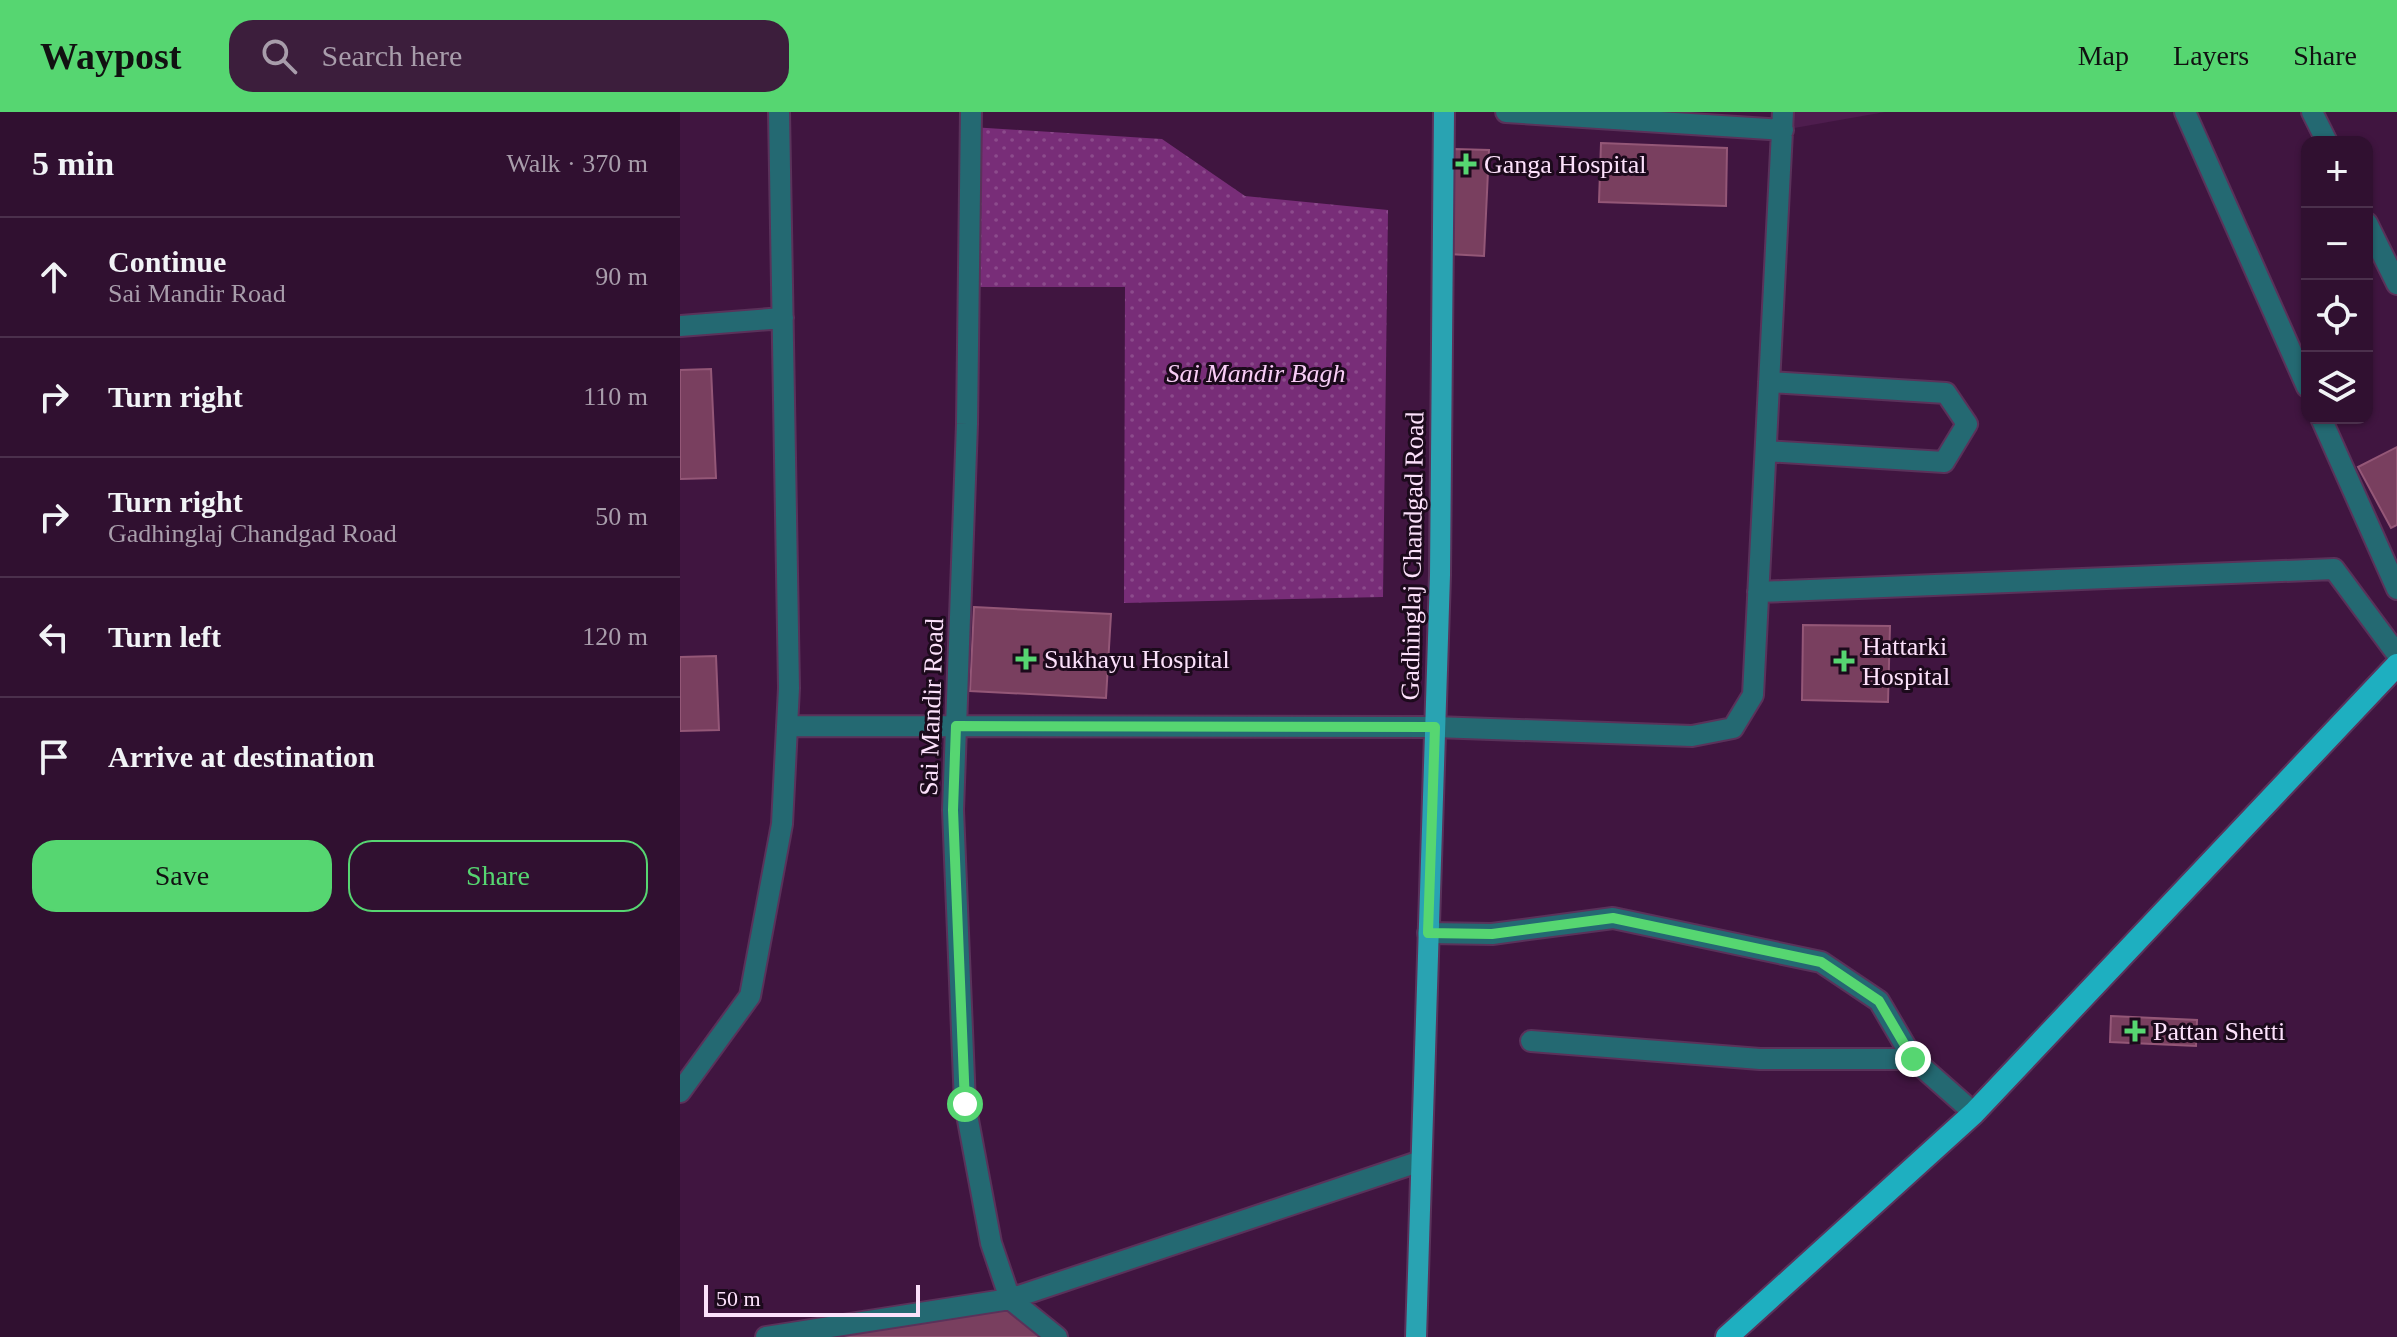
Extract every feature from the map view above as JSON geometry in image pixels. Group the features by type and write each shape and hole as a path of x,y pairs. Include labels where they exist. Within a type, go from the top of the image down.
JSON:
{"highway":[{"path":"1727,1337 1974,1113 2397,665"}],"main road":[{"name":"Gadhinglaj Chandgad Road","path":"1416,1337 1440,575 1444,112"}],"street":[{"path":"680,1092 750,996 782,824 789,688 779,112"},
{"name":"Sai Mandir Road","path":"971,112 967,424 953,810 965,1104 991,1243 1010,1299"},
{"path":"787,726 1435,727 1692,736 1733,728 1753,695 1783,121 1506,112"},
{"path":"2185,112 2301,373"},
{"path":"2312,112 2324,136"},
{"path":"2373,235 2397,284"},
{"path":"680,326 783,318"},
{"path":"1766,451 1944,462 1967,424 1946,393 1769,382"},
{"path":"2324,424 2397,589"},
{"path":"1758,592 2334,569 2397,654"},
{"path":"1428,933 1492,934 1613,918 1821,962 1879,1001 1913,1059 1974,1113"},
{"path":"1531,1041 1760,1059 1913,1059"},
{"path":"766,1337 1010,1299 1421,1161"},
{"path":"1010,1299 1057,1337"}],"shaded area":[{"path":"1783,112 1885,112 1783,130"}],"green space":[{"name":"Sai Mandir Bagh","path":"971,127 1162,139 1245,196 1388,210 1383,597 1124,603 1125,287 969,287"}],"building":[{"path":"1601,143 1727,148 1726,206 1599,202"},
{"path":"1454,149 1489,150 1484,256 1448,254"},
{"path":"711,369 716,478 680,479 680,370"},
{"path":"2397,447 2397,525 2391,528 2358,467"},
{"path":"974,607 1111,614 1106,698 970,691"},
{"path":"1803,625 1890,626 1888,702 1802,700"},
{"path":"716,656 719,730 680,731 680,657"},
{"path":"2111,1016 2197,1020 2196,1046 2110,1042"},
{"path":"1010,1299 1057,1337 766,1337"}],"place":[{"name":"Ganga Hospital","path":"1466,164"},
{"name":"Sukhayu Hospital","path":"1026,659"},
{"name":"Hattarki Hospital","path":"1844,661"},
{"name":"Pattan Shetti","path":"2135,1031"}],"route":[{"path":"965,1104 953,810 956,726 1435,727 1428,933 1492,934 1613,918 1821,962 1879,1001 1913,1059"}]}
